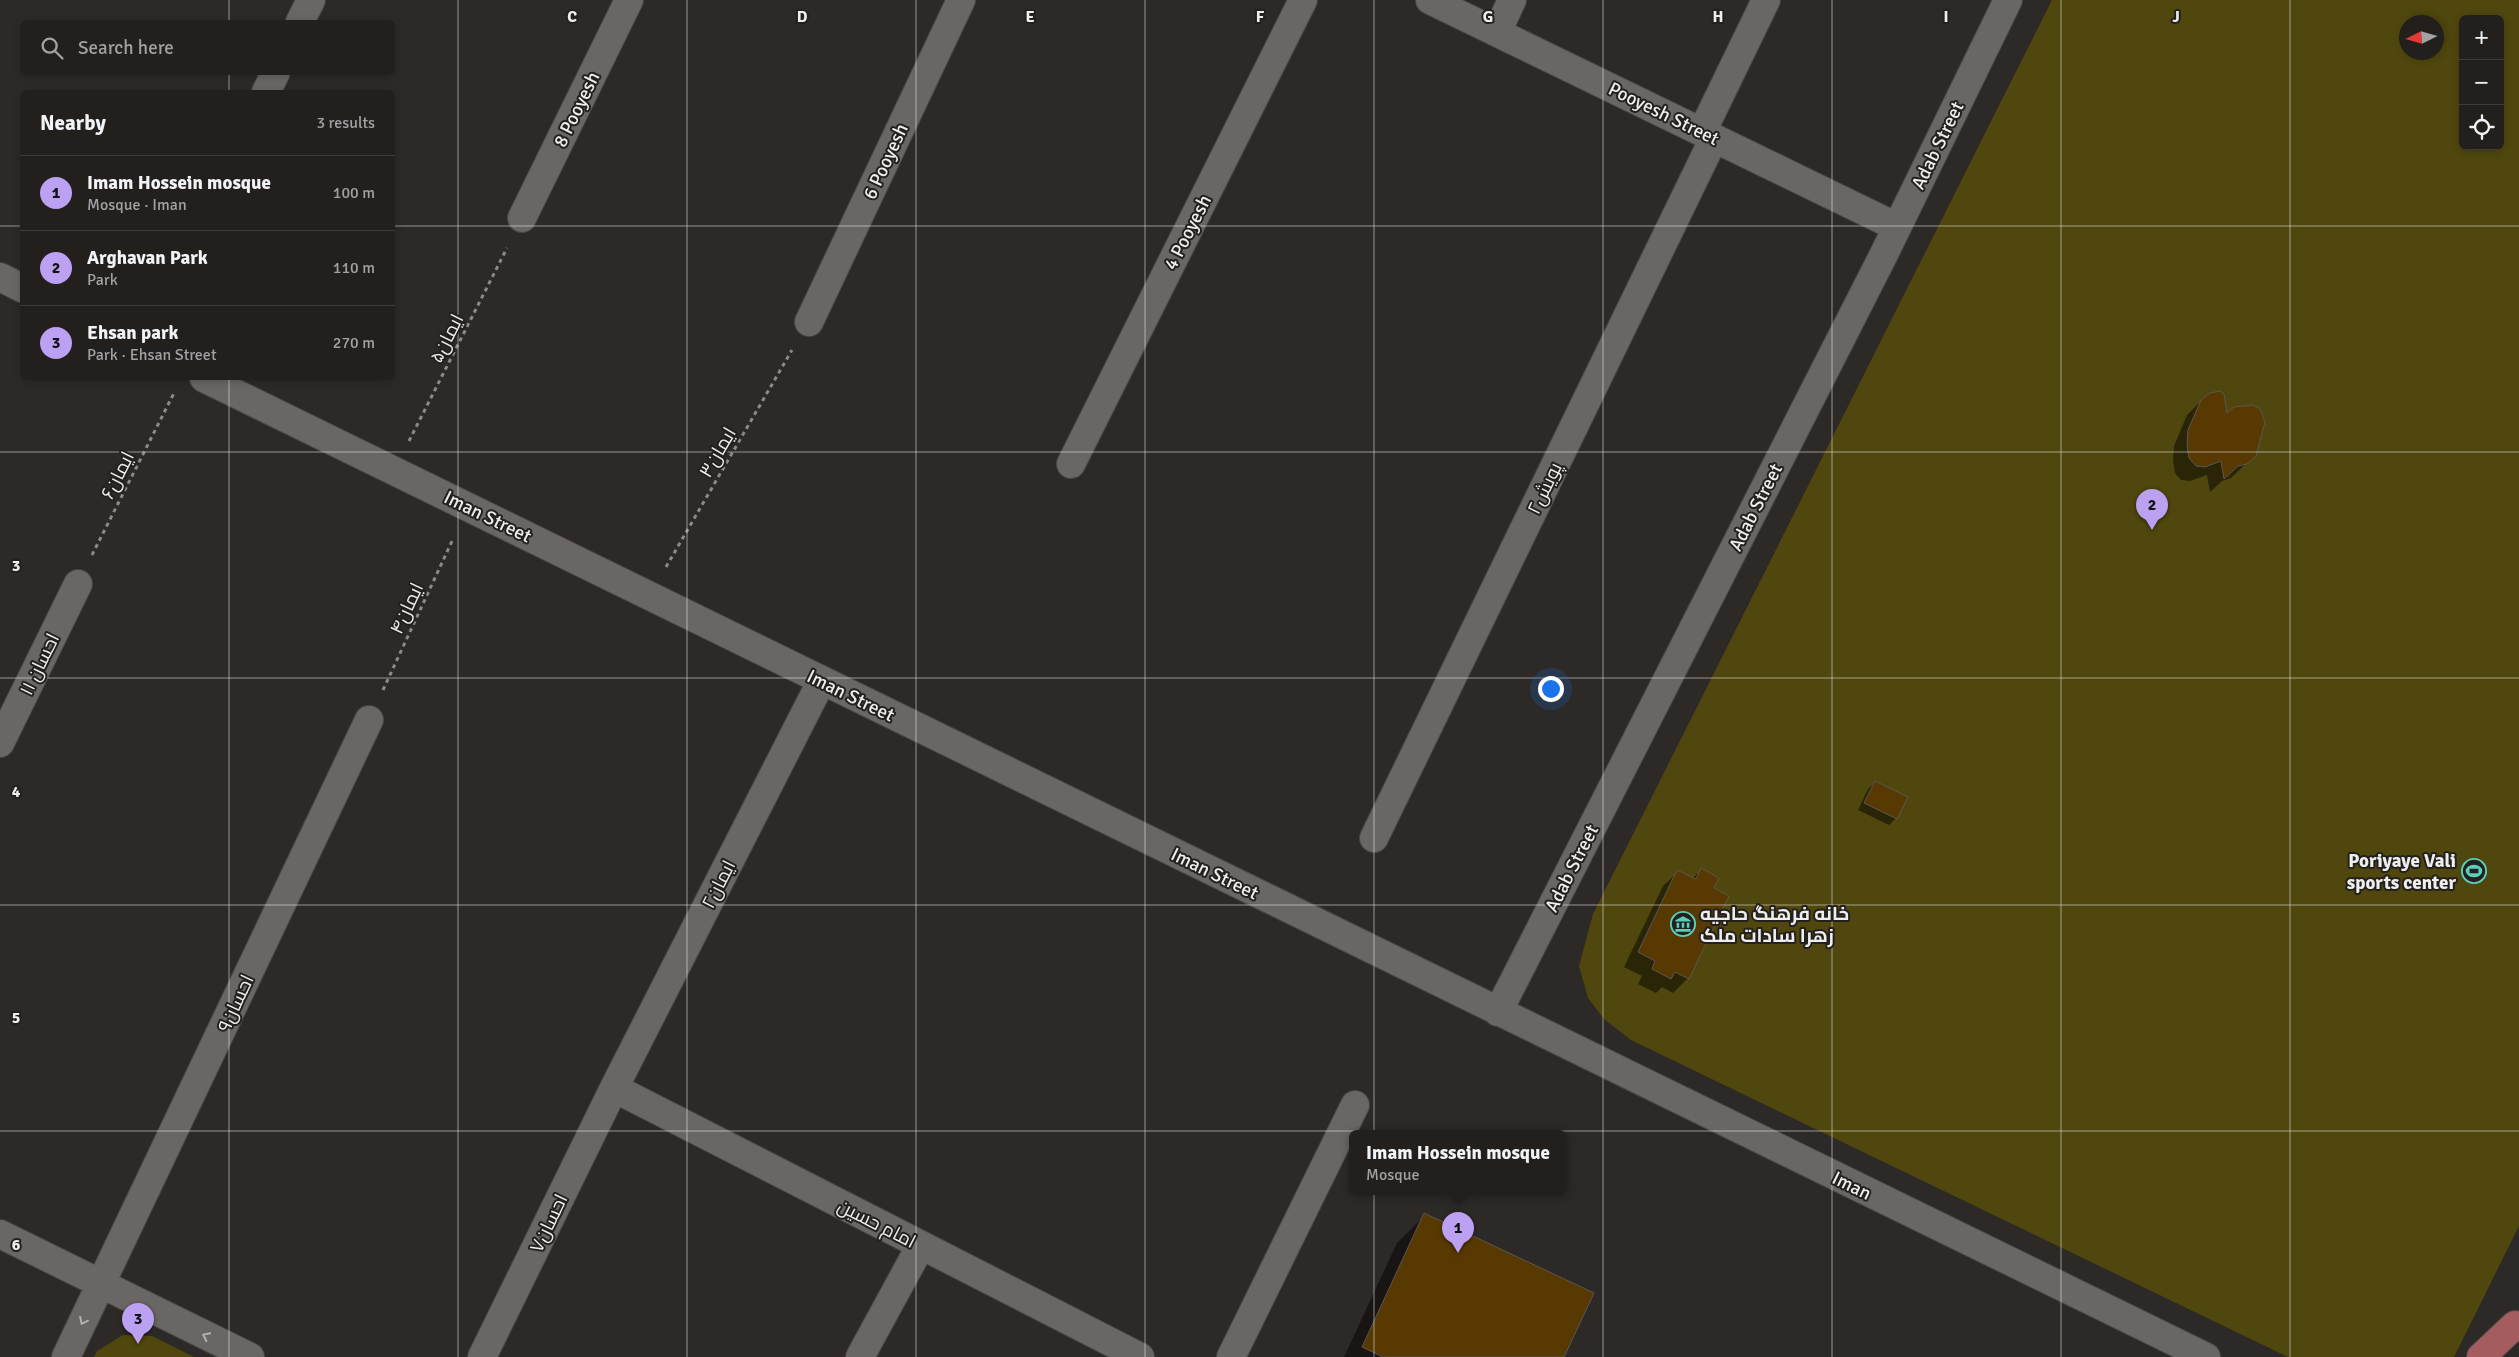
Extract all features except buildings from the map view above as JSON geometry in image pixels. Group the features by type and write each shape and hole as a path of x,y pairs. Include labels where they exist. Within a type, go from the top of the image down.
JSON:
{"main road":[{"path":"2481,1357 2517,1320"},
{"path":"2498,1357 2517,1320"}],"street":[{"path":"301,20 311,0"},
{"name":"8 Pooyesh","path":"522,218 629,0"},
{"name":"6 Pooyesh","path":"809,322 960,0"},
{"name":"4 Pooyesh","path":"1071,464 1303,0"},
{"name":"Pooyesh Street","path":"1430,0 1897,227"},
{"path":"1497,32 1512,0"},
{"name":"پویش۲","path":"1374,838 1708,135 1766,0"},
{"name":"Adab Street","path":"1498,1012 1897,227 2008,0"},
{"path":"267,90 274,75"},
{"path":"0,277 20,287"},
{"name":"Iman Street","path":"208,380 1498,1012"},
{"name":"احسان ۱۱","path":"0,743 78,584"},
{"name":"ایمان۲","path":"614,1088 822,680"},
{"name":"احسان۹","path":"66,1357 369,720"},
{"name":"Iman","path":"1498,1012 2206,1357"},
{"name":"امام حسین","path":"614,1088 1140,1357"},
{"name":"احسان۷","path":"482,1357 614,1088"},
{"path":"1231,1357 1355,1105"},
{"path":"0,1234 101,1286 250,1357"},
{"path":"860,1357 921,1245"}],"path":[{"name":"ایمان۵","path":"394,470 522,218"},
{"name":"ایمان۳","path":"649,595 809,322"},
{"name":"ایمان۶","path":"78,584 177,386"},
{"name":"ایمان۴","path":"369,720 468,506"}],"shaded area":[{"path":"2052,0 2519,0 2519,1226 2454,1357 2288,1357 1631,1040 1604,1019 1588,998 1579,966 1593,914"},
{"path":"123,1335 152,1336 194,1357 94,1357 97,1351"}],"place":[{"name":"Arghavan Park","path":"2152,530"},
{"name":"Poriyaye Vali sports center","path":"2474,871"},
{"name":"خانه فرهنگ حاجیه زهرا سادات ملک","path":"1683,924"},
{"name":"Imam Hossein mosque","path":"1458,1253"},
{"name":"Ehsan park","path":"138,1344"}]}
